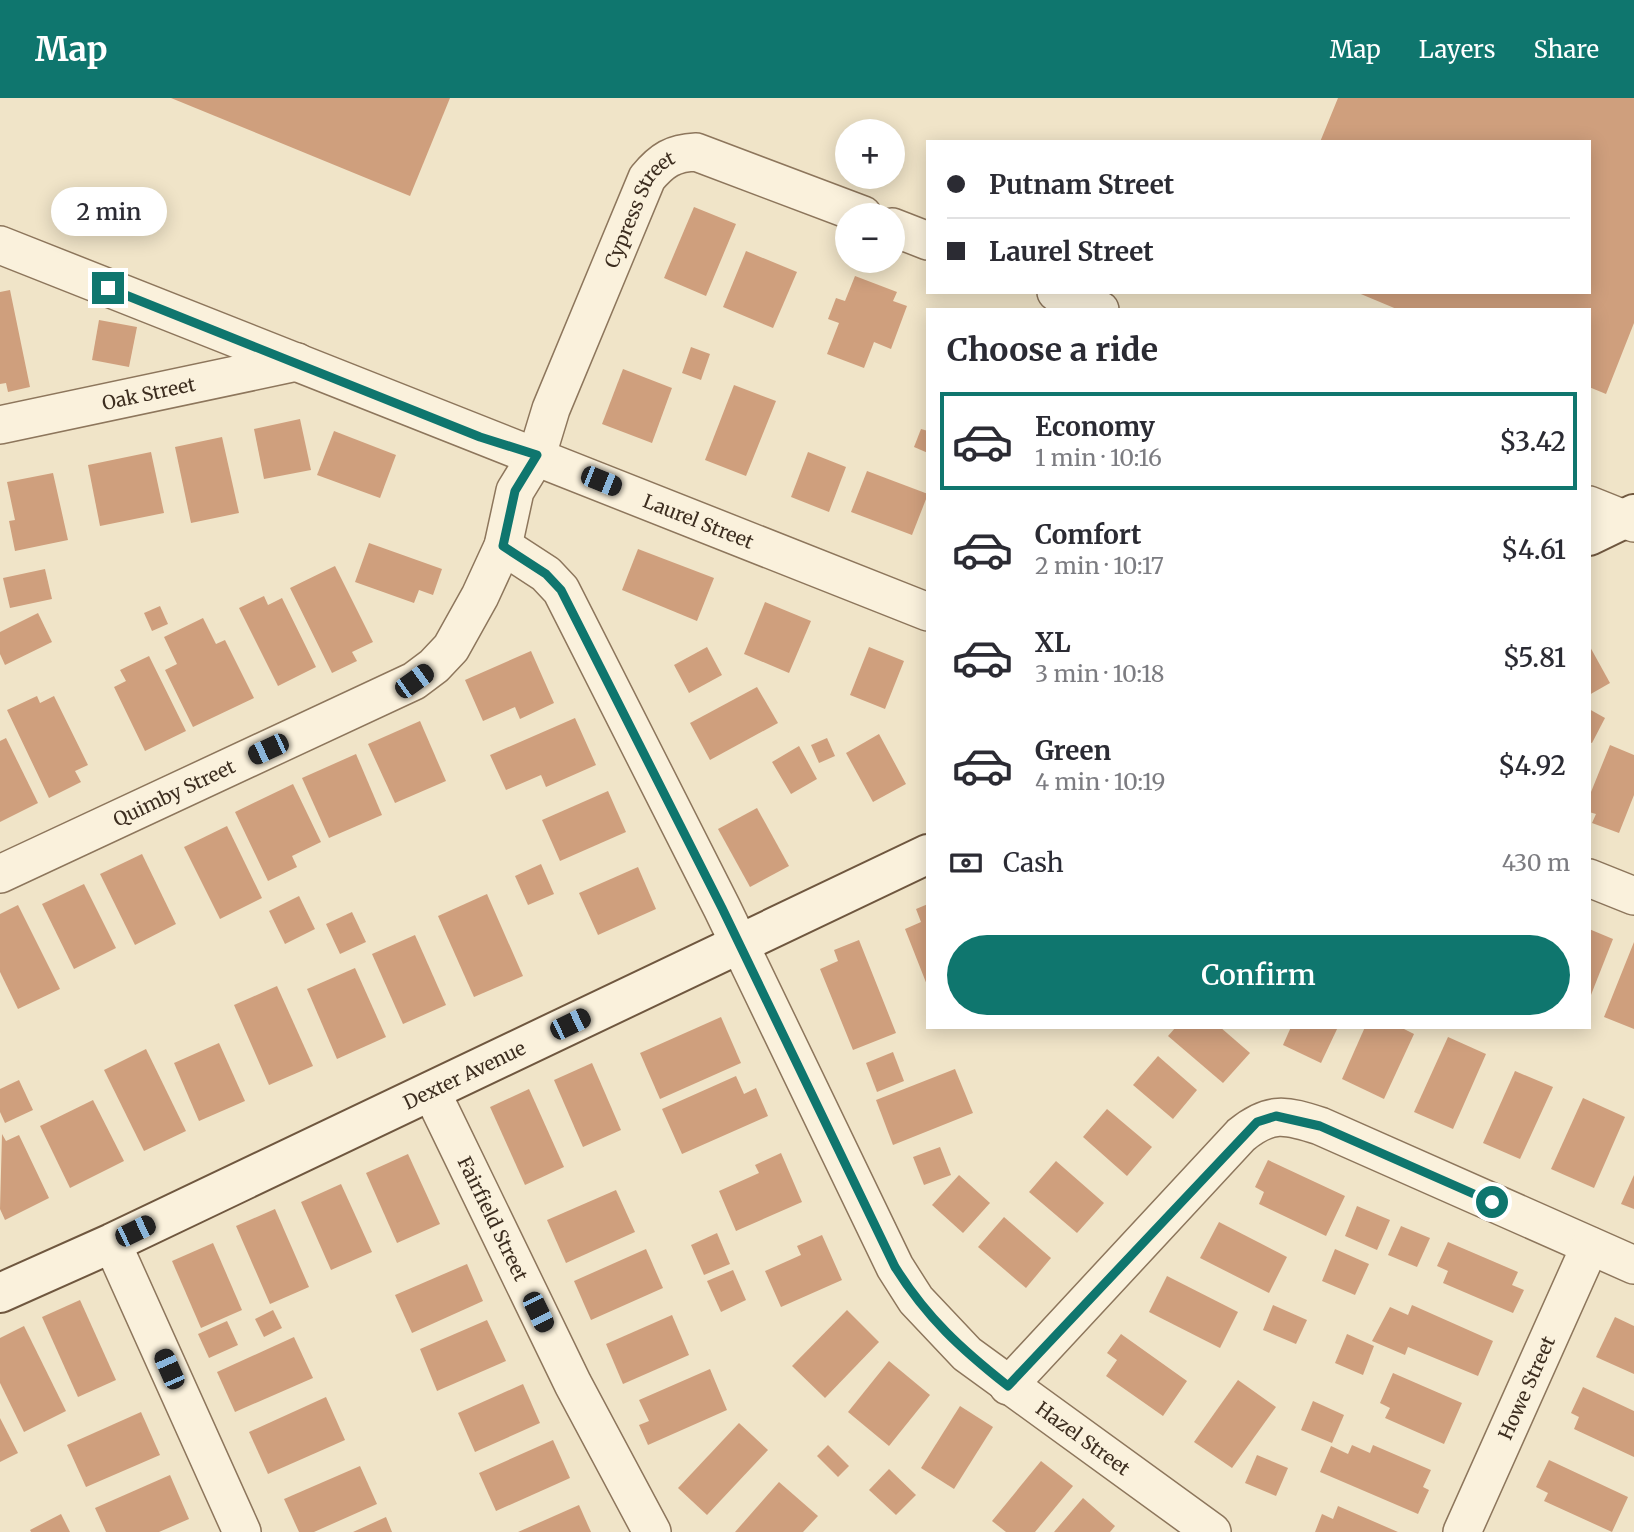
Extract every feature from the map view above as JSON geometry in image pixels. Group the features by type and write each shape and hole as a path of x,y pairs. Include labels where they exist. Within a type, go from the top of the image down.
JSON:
{"street":[{"name":"Cypress Street","path":"537,455 551,409 647,178 660,162 678,153 707,155 835,204"},
{"path":"905,232 926,240"},
{"name":"Laurel Street","path":"0,244 480,437 537,455 926,611"},
{"path":"1061,294 1095,308"},
{"name":"Oak Street","path":"0,425 297,362"},
{"name":"Quimby Street","path":"0,874 414,681 434,666 451,648 475,606 503,546 515,491 537,455"},
{"path":"1591,506 1631,518"},
{"path":"1591,535 1631,518"},
{"name":"Hazel Street","path":"503,546 546,574 561,590 738,943 895,1267 916,1300 940,1329 1008,1386 1212,1532"},
{"name":"Dexter Avenue","path":"0,1293 112,1243 926,855"},
{"path":"1591,879 1634,896"},
{"name":"Fairfield Street","path":"431,1091 573,1384 652,1532"},
{"path":"1008,1386 1241,1135 1257,1122 1276,1116 1320,1126 1634,1265"},
{"path":"112,1243 242,1532"},
{"name":"Howe Street","path":"1462,1532 1590,1245"}],"building":[{"path":"171,98 450,98 410,196"},
{"path":"1338,98 1634,98 1634,323 1606,394 1591,388 1591,308 1394,308 1361,294 1591,294 1591,140 1321,140"},
{"path":"694,207 736,224 706,296 664,278"},
{"path":"746,251 797,272 773,328 723,307"},
{"path":"855,276 897,292 893,301 907,306 891,349 874,342 864,368 827,354 839,323 828,319 836,298 845,301"},
{"path":"10,290 30,387 8,392 6,383 0,384 0,292"},
{"path":"99,320 137,327 129,367 92,360"},
{"path":"691,347 710,354 701,380 682,373"},
{"path":"623,369 672,388 652,443 602,424"},
{"path":"734,385 776,401 746,476 705,460"},
{"path":"300,419 311,470 264,479 254,429"},
{"path":"921,429 926,430 926,452 914,447"},
{"path":"334,431 396,455 380,498 317,475"},
{"path":"222,437 239,513 191,523 175,447"},
{"path":"151,452 164,513 100,526 88,465"},
{"path":"808,452 846,467 829,512 791,497"},
{"path":"867,471 926,493 912,535 851,512"},
{"path":"53,473 68,540 15,551 9,521 15,520 7,482"},
{"path":"369,543 442,569 433,595 419,590 414,603 355,582"},
{"path":"638,549 714,578 697,621 622,590"},
{"path":"335,566 373,642 352,652 357,661 332,673 290,588"},
{"path":"45,569 52,599 10,608 3,578"},
{"path":"264,596 268,605 282,598 316,667 278,686 239,608"},
{"path":"765,602 811,621 789,673 744,654"},
{"path":"160,606 168,624 152,631 144,613"},
{"path":"38,613 52,642 5,665 0,654 0,632"},
{"path":"203,618 216,644 225,640 254,698 193,727 165,670 177,664 164,637"},
{"path":"707,647 722,675 689,693 674,665"},
{"path":"869,647 904,661 885,709 850,695"},
{"path":"1591,649 1610,683 1591,694"},
{"path":"531,651 554,703 520,719 515,707 483,721 465,680"},
{"path":"149,656 186,731 145,751 114,687 126,681 120,670"},
{"path":"757,687 778,723 710,760 690,723"},
{"path":"37,696 40,703 54,696 88,765 75,771 81,782 49,798 7,710"},
{"path":"1591,710 1605,718 1591,743"},
{"path":"575,718 596,765 546,787 541,775 506,790 490,755"},
{"path":"420,721 446,781 395,803 368,744"},
{"path":"879,734 906,784 873,802 846,753"},
{"path":"6,738 38,803 0,822 0,741"},
{"path":"827,738 835,756 819,763 811,745"},
{"path":"1610,745 1634,755 1634,795 1619,833 1592,823 1596,814 1591,813 1591,792"},
{"path":"799,746 817,779 791,794 772,762"},
{"path":"356,754 382,815 329,838 302,778"},
{"path":"293,784 321,842 292,856 297,867 268,881 235,812"},
{"path":"608,791 626,832 560,861 542,820"},
{"path":"757,808 789,866 750,887 718,829"},
{"path":"227,826 262,898 220,919 184,847"},
{"path":"142,854 176,924 135,945 100,874"},
{"path":"541,864 554,894 528,905 515,876"},
{"path":"638,867 656,909 598,935 579,893"},
{"path":"84,884 116,948 74,969 42,904"},
{"path":"487,894 523,976 474,997 438,916"},
{"path":"299,896 315,929 285,944 269,911"},
{"path":"18,905 60,989 18,1009 0,972 0,914"},
{"path":"926,905 926,982 905,929 921,922 916,909"},
{"path":"352,912 366,942 340,954 326,924"},
{"path":"1591,930 1613,939 1591,995"},
{"path":"415,935 446,1005 403,1024 372,954"},
{"path":"859,940 896,1033 853,1050 820,969 838,961 834,950"},
{"path":"1634,942 1634,1029 1604,1017"},
{"path":"355,968 386,1037 337,1059 307,989"},
{"path":"277,986 313,1066 269,1085 234,1005"},
{"path":"721,1017 741,1063 660,1099 640,1053"},
{"path":"1174,1029 1222,1029 1250,1053 1223,1083 1168,1036"},
{"path":"1290,1029 1337,1029 1321,1063 1283,1045"},
{"path":"1364,1029 1404,1029 1414,1034 1384,1099 1342,1079"},
{"path":"1448,1037 1486,1054 1453,1129 1414,1112"},
{"path":"219,1043 245,1101 199,1121 174,1063"},
{"path":"146,1049 186,1131 144,1151 104,1070"},
{"path":"893,1052 904,1081 877,1092 866,1063"},
{"path":"1158,1056 1197,1090 1173,1119 1133,1085"},
{"path":"592,1063 621,1130 583,1147 554,1080"},
{"path":"955,1069 973,1113 893,1145 876,1100"},
{"path":"1515,1071 1553,1087 1520,1159 1483,1143"},
{"path":"736,1076 744,1094 756,1088 768,1116 682,1154 662,1109"},
{"path":"19,1080 33,1110 5,1123 0,1112 0,1089"},
{"path":"529,1089 564,1167 525,1185 490,1107"},
{"path":"1583,1098 1625,1117 1594,1188 1551,1169"},
{"path":"93,1100 124,1161 70,1188 40,1126"},
{"path":"1107,1109 1152,1147 1127,1176 1083,1137"},
{"path":"2,1134 6,1141 19,1135 49,1198 5,1220 0,1209"},
{"path":"940,1147 951,1175 924,1185 913,1157"},
{"path":"781,1153 802,1202 736,1231 719,1191 759,1173 755,1165"},
{"path":"408,1154 440,1224 397,1243 366,1173"},
{"path":"1268,1160 1345,1196 1326,1236 1259,1204 1264,1192 1255,1187"},
{"path":"1056,1161 1104,1203 1077,1233 1029,1192"},
{"path":"959,1175 990,1203 963,1233 932,1205"},
{"path":"1634,1175 1634,1209 1621,1204"},
{"path":"341,1184 372,1252 331,1270 301,1202"},
{"path":"616,1190 635,1232 566,1263 547,1220"},
{"path":"1357,1206 1390,1220 1377,1250 1345,1236"},
{"path":"275,1209 309,1287 270,1304 236,1226"},
{"path":"1004,1217 1051,1258 1026,1288 978,1247"},
{"path":"1219,1222 1287,1257 1269,1293 1200,1258"},
{"path":"1401,1226 1430,1238 1417,1267 1388,1255"},
{"path":"717,1233 730,1264 704,1275 691,1245"},
{"path":"822,1235 842,1280 781,1307 765,1271 801,1255 797,1246"},
{"path":"1448,1242 1518,1272 1512,1285 1524,1290 1513,1313 1443,1283 1448,1271 1437,1266"},
{"path":"213,1243 242,1310 201,1328 172,1261"},
{"path":"646,1249 663,1288 591,1320 574,1281"},
{"path":"1335,1249 1369,1264 1355,1295 1322,1281"},
{"path":"467,1264 483,1301 412,1333 395,1295"},
{"path":"733,1270 746,1300 721,1312 707,1281"},
{"path":"1167,1276 1238,1312 1220,1348 1149,1312"},
{"path":"80,1300 116,1380 78,1397 42,1317"},
{"path":"1273,1305 1307,1320 1296,1344 1263,1330"},
{"path":"1412,1305 1493,1341 1478,1376 1408,1347 1405,1355 1372,1341 1390,1307 1408,1315"},
{"path":"273,1310 282,1328 264,1337 255,1319"},
{"path":"847,1310 879,1342 825,1398 792,1366"},
{"path":"672,1315 689,1355 623,1384 606,1344"},
{"path":"1615,1317 1634,1326 1634,1374 1596,1357"},
{"path":"487,1320 506,1361 437,1391 420,1349"},
{"path":"227,1321 238,1345 209,1358 198,1334"},
{"path":"24,1326 66,1411 24,1432 0,1383 0,1338"},
{"path":"1121,1334 1187,1381 1163,1416 1106,1376 1117,1360 1107,1353"},
{"path":"1347,1334 1374,1346 1363,1375 1335,1363"},
{"path":"294,1337 313,1378 235,1412 217,1372"},
{"path":"889,1361 930,1395 889,1446 848,1412"},
{"path":"710,1369 727,1410 648,1445 639,1425 649,1421 639,1400"},
{"path":"1393,1373 1462,1403 1444,1444 1385,1418 1390,1408 1380,1403"},
{"path":"1238,1380 1276,1407 1232,1468 1194,1442"},
{"path":"523,1384 540,1423 475,1452 458,1413"},
{"path":"1583,1387 1634,1411 1634,1457 1574,1429 1579,1417 1571,1413"},
{"path":"326,1397 345,1440 268,1474 249,1432"},
{"path":"1313,1401 1344,1415 1332,1443 1301,1430"},
{"path":"960,1406 993,1427 954,1489 921,1468"},
{"path":"141,1412 160,1455 86,1487 67,1445"},
{"path":"0,1418 18,1453 0,1462"},
{"path":"739,1423 768,1450 707,1515 678,1488"},
{"path":"553,1440 570,1478 496,1511 479,1473"},
{"path":"828,1445 849,1466 838,1477 817,1456"},
{"path":"1352,1445 1370,1453 1373,1445 1431,1470 1423,1487 1429,1490 1418,1514 1320,1472 1331,1446 1348,1454"},
{"path":"1257,1455 1288,1468 1276,1496 1245,1483"},
{"path":"1549,1460 1628,1497 1612,1532 1544,1501 1548,1493 1536,1487"},
{"path":"1041,1461 1073,1486 1035,1532 1006,1532 992,1521"},
{"path":"360,1466 377,1504 314,1532 299,1532 284,1499"},
{"path":"889,1469 916,1495 896,1515 869,1490"},
{"path":"170,1475 189,1519 159,1532 106,1532 95,1508"},
{"path":"779,1482 818,1516 803,1532 735,1532"},
{"path":"1083,1498 1115,1526 1110,1532 1054,1532"},
{"path":"579,1505 591,1532 518,1532"},
{"path":"1338,1506 1398,1532 1315,1532 1322,1514 1333,1519"},
{"path":"61,1514 70,1532 31,1532 30,1530"},
{"path":"386,1517 392,1532 353,1532"}],"route":[{"path":"108,288 480,437 537,455 515,491 503,546 546,574 561,590 722,908 751,974 895,1267 916,1300 940,1329 1008,1386 1241,1135 1257,1122 1276,1116 1297,1118 1492,1202"}]}
